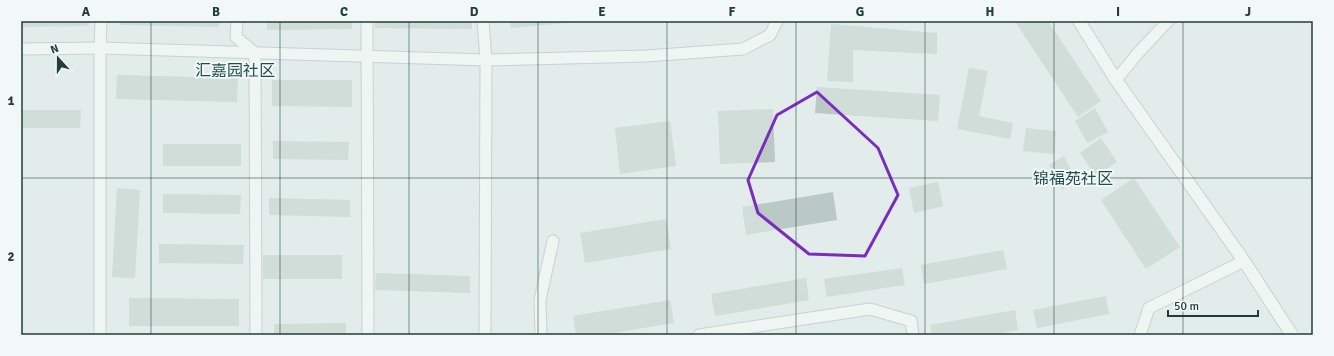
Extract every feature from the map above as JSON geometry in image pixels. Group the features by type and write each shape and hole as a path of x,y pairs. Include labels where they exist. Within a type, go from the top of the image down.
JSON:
{"street":[{"path":"100,335 101,21"},
{"path":"237,21 236,37 255,53 256,335"},
{"path":"367,21 368,335"},
{"path":"483,21 486,60 485,335"},
{"path":"21,49 100,48 486,60 646,56 743,49 770,35 777,21"},
{"path":"1079,21 1116,80 1244,261 1292,335"},
{"path":"1116,80 1138,53 1168,21"},
{"path":"541,335 540,300 553,241"},
{"path":"1140,335 1149,308 1244,261"},
{"path":"700,335 870,309 910,321 913,335"}],"highlighted area":[{"path":"817,92 878,148 898,195 865,256 809,254 758,213 748,180 777,115"}],"building":[{"path":"21,21 89,21 89,26 21,27"},
{"path":"120,21 219,21 219,27 120,25"},
{"path":"267,21 352,21 352,29 267,30"},
{"path":"375,21 472,21 472,29 375,28"},
{"path":"510,21 576,21 576,22 511,28"},
{"path":"1018,21 1048,21 1101,101 1078,117 1016,23"},
{"path":"831,24 937,33 937,54 853,50 853,82 827,81"},
{"path":"969,68 988,71 979,116 1013,123 1010,139 957,129"},
{"path":"117,75 238,78 237,102 116,99"},
{"path":"272,80 352,80 352,107 272,106"},
{"path":"817,87 940,95 938,121 815,113"},
{"path":"1095,108 1108,132 1087,143 1075,121"},
{"path":"773,109 775,162 720,164 718,111"},
{"path":"21,110 81,110 80,128 21,128"},
{"path":"670,121 676,166 620,174 615,128"},
{"path":"1026,128 1056,131 1054,154 1023,151"},
{"path":"1101,138 1117,162 1096,176 1080,153"},
{"path":"273,141 349,142 348,160 273,159"},
{"path":"163,144 241,144 241,166 163,166"},
{"path":"1064,156 1077,181 1062,189 1049,165"},
{"path":"1134,178 1180,247 1146,269 1101,200"},
{"path":"938,182 943,206 914,213 909,188"},
{"path":"117,188 140,190 135,278 112,277"},
{"path":"833,192 837,220 746,235 742,207"},
{"path":"163,194 241,195 240,214 163,213"},
{"path":"269,198 350,200 350,217 269,215"},
{"path":"666,219 671,249 585,263 580,233"},
{"path":"159,244 244,245 243,264 159,263"},
{"path":"1003,250 1007,269 924,284 921,265"},
{"path":"263,255 342,255 342,279 263,279"},
{"path":"902,268 905,285 827,297 824,279"},
{"path":"376,273 470,276 470,293 375,290"},
{"path":"806,278 809,300 715,316 711,294"},
{"path":"1106,296 1109,314 1037,328 1033,310"},
{"path":"129,298 239,299 239,326 129,326"},
{"path":"670,300 674,323 600,335 576,335 573,316"},
{"path":"1015,310 1018,330 991,335 932,335 930,325"},
{"path":"346,323 346,335 274,335 274,324"}],"district":[{"name":"汇嘉园社区","path":"235,71"},
{"name":"锦福苑社区","path":"1073,179"}]}
